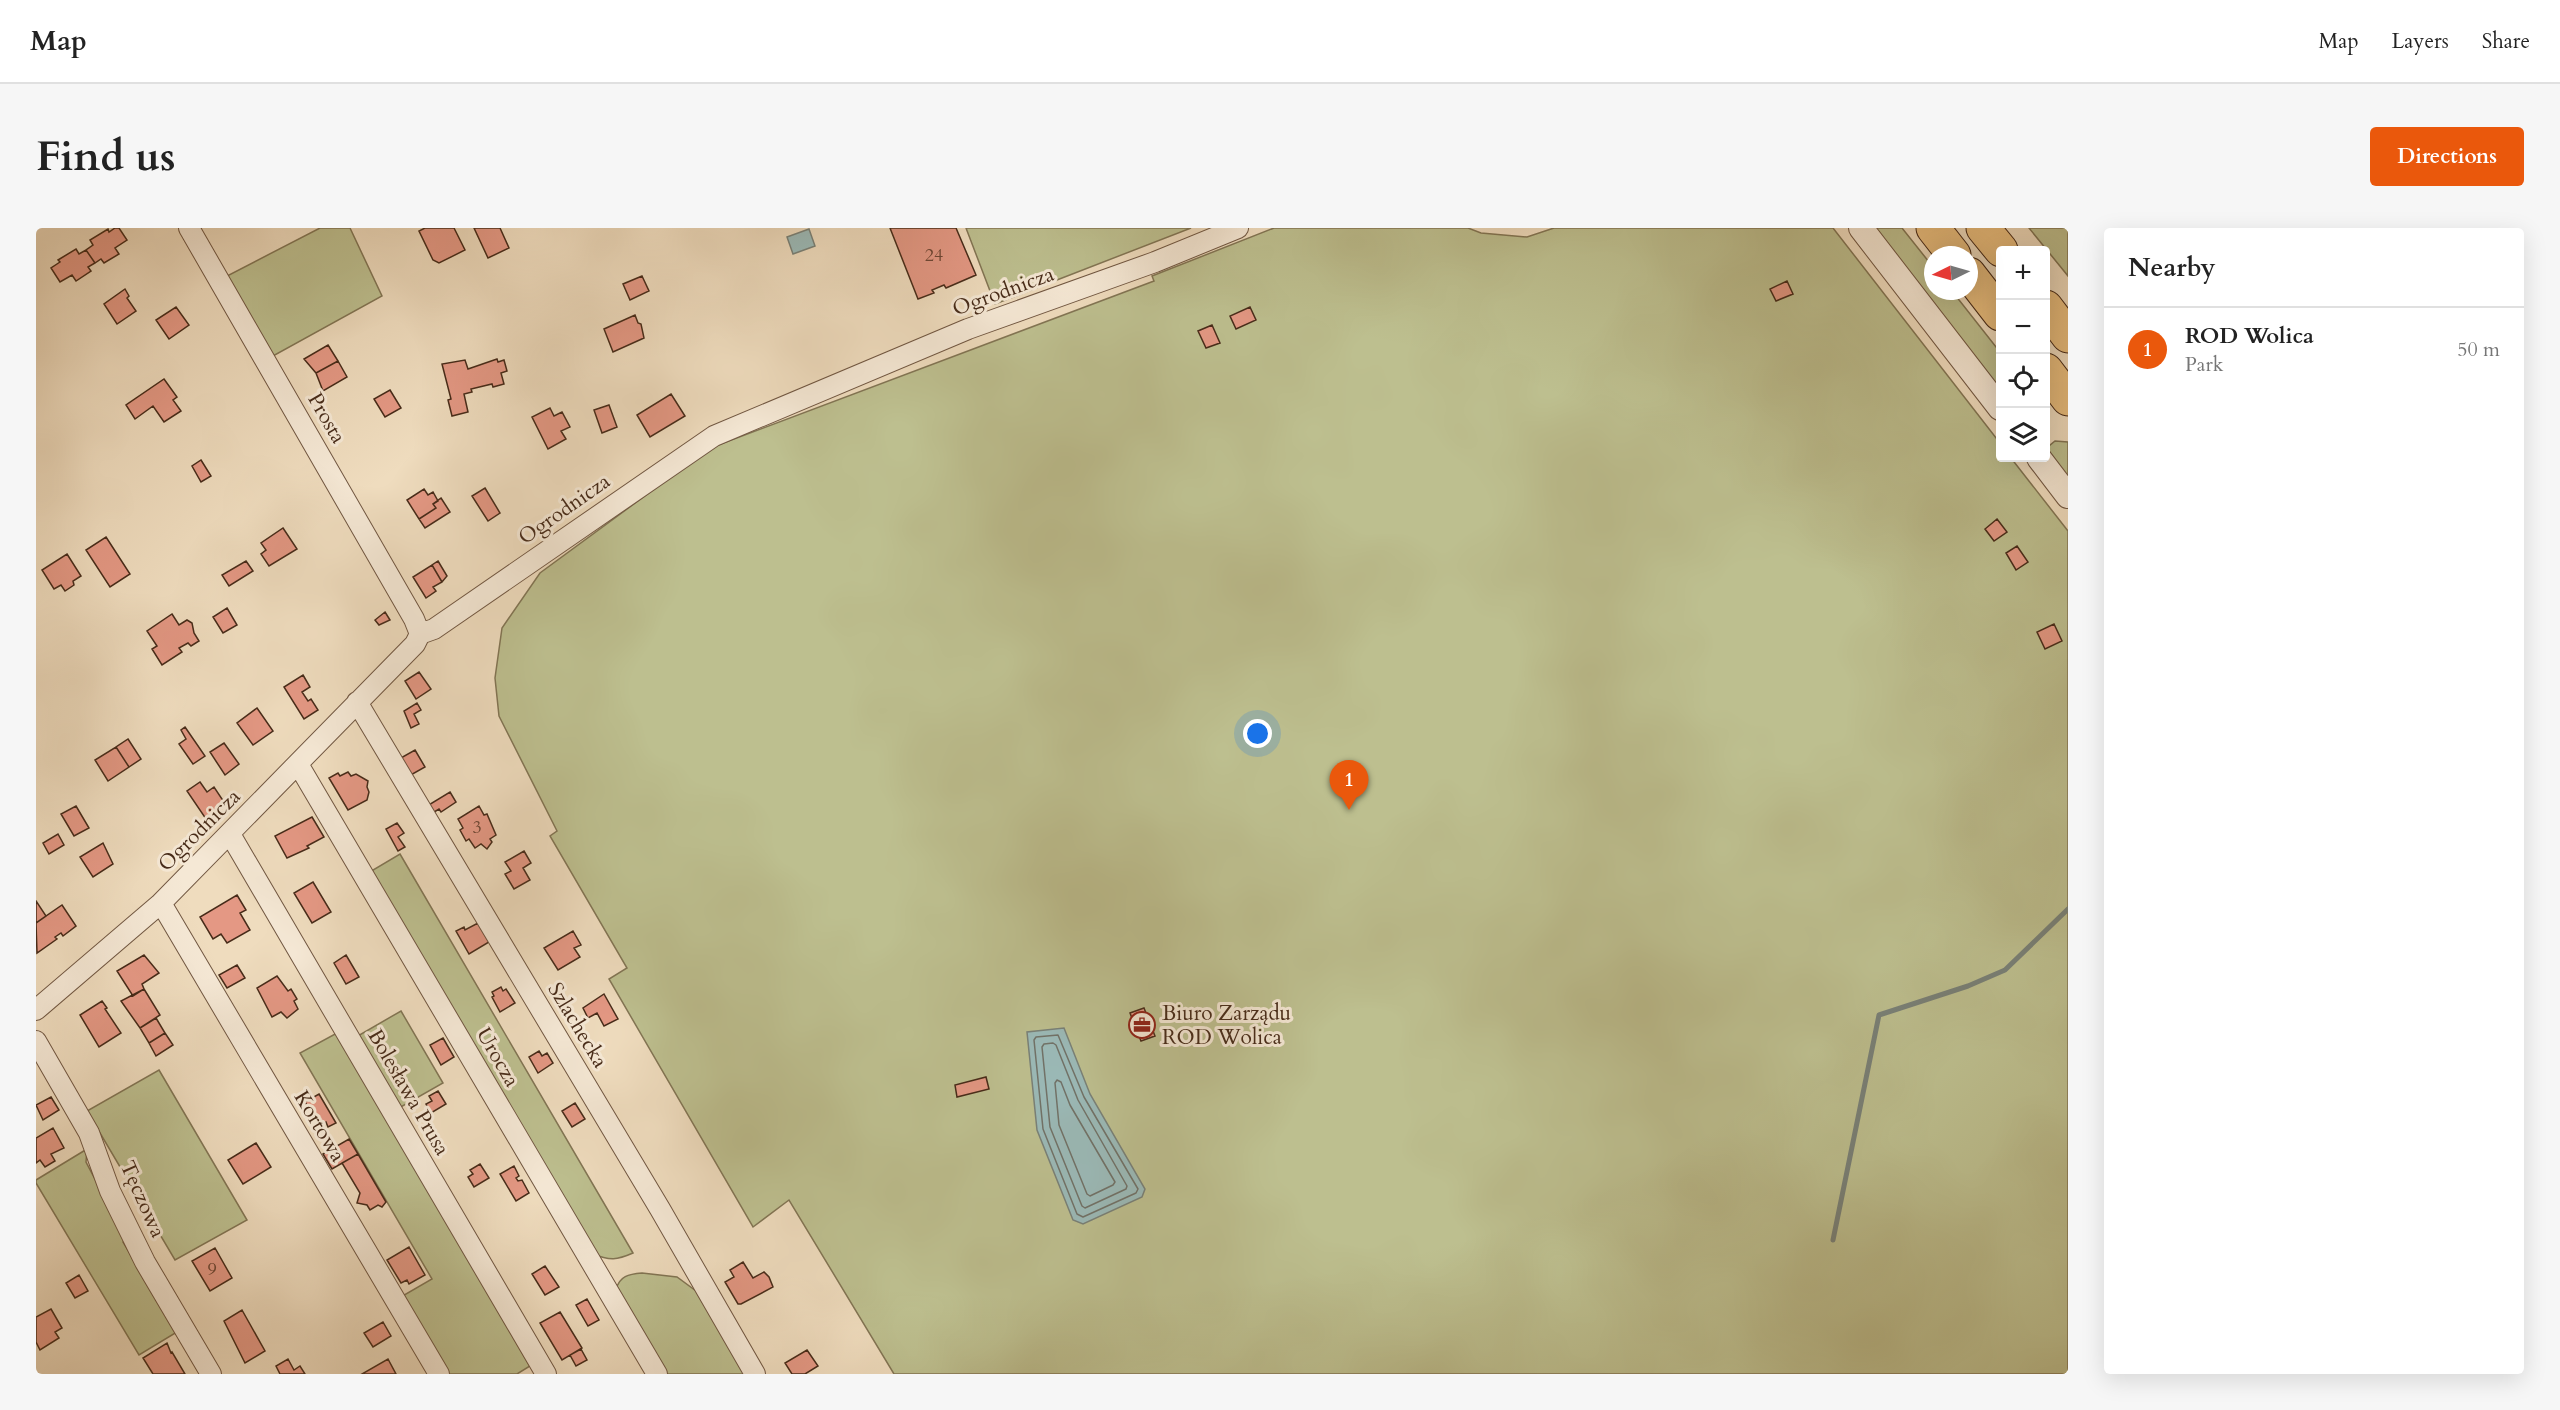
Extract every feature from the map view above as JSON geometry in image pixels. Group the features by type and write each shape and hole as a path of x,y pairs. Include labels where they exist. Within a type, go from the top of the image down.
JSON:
{"highway":[{"path":"1933,228 1947,246"},
{"path":"1983,228 1998,246"},
{"path":"1978,285 1996,308"},
{"path":"2050,312 2068,336"},
{"path":"2050,375 2068,399"}],"street":[{"name":"Prosta","path":"189,228 414,619 420,634"},
{"name":"Ogrodnicza","path":"36,1010 160,903 415,644 420,634 434,629 714,436 968,329 1155,262 1238,228"},
{"path":"1861,228 1996,402"},
{"path":"2042,462 2068,496"},
{"name":"Szlachecka","path":"357,702 654,1199 755,1374"},
{"name":"Urocza","path":"298,764 657,1374"},
{"name":"Bolesława Prusa","path":"230,834 546,1374"},
{"name":"Kortowa","path":"160,903 439,1374"},
{"name":"Tęczowa","path":"36,1041 89,1133 110,1191 145,1262 211,1374"}],"green space":[{"path":"320,228 350,228 382,296 273,356 227,276"},
{"path":"966,228 1191,228 995,304"},
{"path":"1274,228 1468,228 1481,233 1527,237 1554,228 1833,228 1996,438 1996,462 2014,462 2068,531 2068,1374 894,1374 789,1200 753,1227 609,979 627,968 550,836 557,831 499,716 495,678 502,628 540,573 710,448 1154,281 1152,276"},
{"path":"1875,228 1902,228 1924,256 1924,292"},
{"path":"2029,228 2068,228 2068,276 2050,254 2050,246 2044,246"},
{"path":"1931,300 1959,300 1996,347 1996,385"},
{"path":"2055,441 2068,442 2068,483 2050,460 2050,445"},
{"path":"400,854 633,1253 613,1259 593,1254 368,873"},
{"path":"401,1011 443,1083 399,1108 356,1037"},
{"path":"337,1033 530,1366 517,1374 443,1374 399,1298 432,1279 300,1053"},
{"path":"159,1070 247,1220 175,1260 87,1111"},
{"path":"87,1149 86,1162 126,1238 123,1242 177,1332 139,1355 36,1183 36,1180"},
{"path":"642,1273 677,1277 696,1291 745,1374 662,1374 616,1290 617,1285 625,1277"}],"water":[{"path":"809,229 815,246 793,254 787,237"},
{"path":"1064,1028 1090,1094 1145,1189 1142,1197 1083,1224 1073,1220 1037,1130 1027,1032"}],"building":[{"path":"119,228 127,240 115,248 119,254 104,263 101,259 95,263 86,250 93,245 90,240 108,229 109,232"},
{"path":"425,228 454,228 465,250 439,263 433,260 419,231"},
{"path":"474,228 500,228 509,248 488,258"},
{"path":"890,228 956,228 976,275 946,288 944,285 932,290 934,293 918,299"},
{"path":"76,249 79,254 86,250 95,263 88,267 91,271 76,281 72,275 60,282 51,268 60,262 58,260"},
{"path":"642,276 649,291 630,300 623,284"},
{"path":"1787,281 1793,294 1776,301 1770,289"},
{"path":"125,289 129,296 127,298 136,311 117,324 104,304"},
{"path":"176,307 189,325 169,339 156,320"},
{"path":"1250,307 1256,320 1236,329 1230,316"},
{"path":"635,315 638,323 641,324 644,338 613,352 604,329"},
{"path":"1212,325 1220,343 1206,348 1198,331"},
{"path":"328,345 338,361 316,373 304,359"},
{"path":"497,359 498,362 504,360 507,371 501,373 504,384 471,389 472,392 464,394 468,412 452,416 448,400 451,399 442,364 465,360 468,369"},
{"path":"338,361 347,377 323,391 316,373"},
{"path":"164,379 177,397 173,400 181,411 164,422 153,406 135,419 126,405"},
{"path":"390,390 401,408 385,417 374,399"},
{"path":"671,394 685,416 650,437 637,415"},
{"path":"609,405 617,427 602,433 594,410"},
{"path":"550,408 554,416 562,412 570,427 561,431 566,439 548,449 532,417"},
{"path":"201,460 211,476 201,482 192,466"},
{"path":"485,488 500,513 488,521 472,496"},
{"path":"424,489 428,495 433,492 438,501 433,504 436,508 419,519 407,500"},
{"path":"441,498 450,512 425,528 419,519 436,508 433,504"},
{"path":"1997,519 2007,532 1994,541 1985,529"},
{"path":"283,528 297,549 269,566 261,554 266,550 261,543"},
{"path":"106,537 130,574 110,587 86,550"},
{"path":"2017,546 2028,562 2016,570 2006,553"},
{"path":"67,554 81,576 73,581 74,585 65,591 61,585 54,589 42,570"},
{"path":"246,561 253,571 229,586 222,575"},
{"path":"438,561 447,576 442,582 432,565"},
{"path":"432,565 442,582 433,587 436,591 426,598 413,577"},
{"path":"227,608 237,625 223,633 213,617"},
{"path":"385,612 390,620 379,625 375,620"},
{"path":"172,614 179,625 187,620 192,623 199,641 191,646 188,643 179,648 182,652 162,665 152,649 157,646 147,631"},
{"path":"2054,624 2062,641 2045,649 2037,632"},
{"path":"419,672 431,689 416,699 405,681"},
{"path":"303,675 310,687 302,692 308,701 311,699 318,710 304,719 284,687"},
{"path":"417,703 421,710 414,714 419,724 411,728 404,711"},
{"path":"257,708 273,731 253,745 237,723"},
{"path":"185,727 205,756 193,764 179,744 186,739 181,730"},
{"path":"128,739 141,759 129,767 116,747"},
{"path":"224,743 239,764 225,775 210,752"},
{"path":"116,747 129,767 108,781 95,760"},
{"path":"415,750 425,767 409,776 399,759"},
{"path":"348,772 351,776 356,774 368,781 369,792 367,800 348,810 329,778 338,773 340,776"},
{"path":"200,782 207,792 214,787 226,805 206,819 187,791"},
{"path":"450,792 456,802 441,812 439,809 431,814 427,806"},
{"path":"76,806 89,828 74,836 61,814"},
{"path":"479,806 484,815 487,814 496,835 490,839 492,842 487,849 481,844 475,848 469,839 466,841 460,830 463,828 458,819"},
{"path":"312,817 324,837 307,846 309,848 287,858 275,836"},
{"path":"397,823 404,833 398,837 405,847 398,851 386,829"},
{"path":"58,834 64,845 49,854 43,843"},
{"path":"103,843 113,864 93,877 80,857"},
{"path":"524,851 531,863 523,868 530,880 514,889 505,874 511,871 505,862"},
{"path":"313,882 331,912 312,923 294,893"},
{"path":"237,895 246,910 240,913 250,930 227,943 221,934 213,939 200,917"},
{"path":"36,901 46,916 36,923"},
{"path":"62,905 76,926 63,936 61,933 55,937 57,939 37,953 36,923"},
{"path":"478,923 489,942 469,954 456,931 464,927 465,930"},
{"path":"573,931 581,945 574,948 580,957 558,970 544,948"},
{"path":"144,955 159,973 142,984 144,989 133,996 117,971"},
{"path":"346,955 359,977 346,984 334,963"},
{"path":"237,965 245,978 227,988 219,975"},
{"path":"277,976 288,991 291,989 297,999 294,1001 298,1009 287,1018 281,1012 272,1017 257,988"},
{"path":"501,987 503,991 506,989 515,1003 500,1012 492,997 494,996 492,992"},
{"path":"144,989 160,1015 140,1028 121,1001"},
{"path":"604,994 618,1019 604,1026 597,1013 588,1018 583,1008"},
{"path":"102,1001 121,1033 99,1047 80,1015"},
{"name":"Biuro Zarządu ROD Wolica","path":"1144,1008 1155,1036 1141,1041 1130,1013"},
{"path":"156,1018 165,1033 149,1043 140,1028"},
{"path":"165,1033 173,1045 156,1056 149,1043"},
{"path":"443,1038 454,1057 441,1065 430,1045"},
{"path":"539,1051 542,1056 547,1053 553,1063 538,1073 529,1057"},
{"path":"986,1077 989,1089 957,1097 955,1085"},
{"path":"438,1091 446,1104 431,1113 426,1104 432,1101 429,1096"},
{"path":"319,1094 336,1123 328,1127 326,1122 319,1126 305,1102"},
{"path":"51,1097 59,1110 43,1120 36,1105"},
{"path":"575,1103 585,1119 572,1127 562,1111"},
{"path":"53,1128 64,1148 51,1154 55,1161 45,1167 40,1160 36,1163 36,1138"},
{"path":"349,1139 358,1154 332,1169 323,1154"},
{"path":"256,1143 271,1167 243,1184 228,1160"},
{"path":"358,1154 386,1202 382,1207 378,1205 370,1210 367,1205 357,1203 360,1193 342,1163"},
{"path":"480,1164 489,1178 474,1187 468,1177 473,1174 470,1170"},
{"path":"514,1166 519,1176 516,1178 518,1181 522,1180 529,1193 516,1201 500,1174"},
{"path":"409,1247 425,1275 409,1284 407,1280 401,1283 387,1260"},
{"path":"215,1248 232,1278 210,1291 192,1261"},
{"path":"743,1262 753,1278 764,1272 773,1287 738,1304 725,1282 734,1277 730,1270"},
{"path":"545,1266 559,1287 545,1295 532,1274"},
{"path":"79,1275 88,1291 75,1298 66,1283"},
{"path":"587,1299 599,1320 588,1326 576,1305"},
{"path":"51,1309 62,1328 55,1332 59,1338 40,1350 36,1342 36,1317"},
{"path":"242,1310 265,1351 245,1363 224,1321"},
{"path":"560,1312 582,1348 562,1360 540,1323"},
{"path":"383,1322 391,1336 373,1347 364,1333"},
{"path":"167,1343 185,1374 153,1374 143,1358"},
{"path":"581,1349 587,1360 576,1366 570,1355"},
{"path":"807,1350 818,1366 805,1374 792,1374 785,1363"},
{"path":"288,1359 294,1370 300,1366 305,1374 280,1374 276,1366"},
{"path":"388,1359 396,1374 362,1374"}],"waterway":[{"path":"1833,1240 1879,1015 1968,986 2005,970 2068,909"}],"place":[{"name":"ROD Wolica","path":"1349,810"},
{"name":"Biuro Zarządu ROD Wolica","path":"1142,1025"}]}
